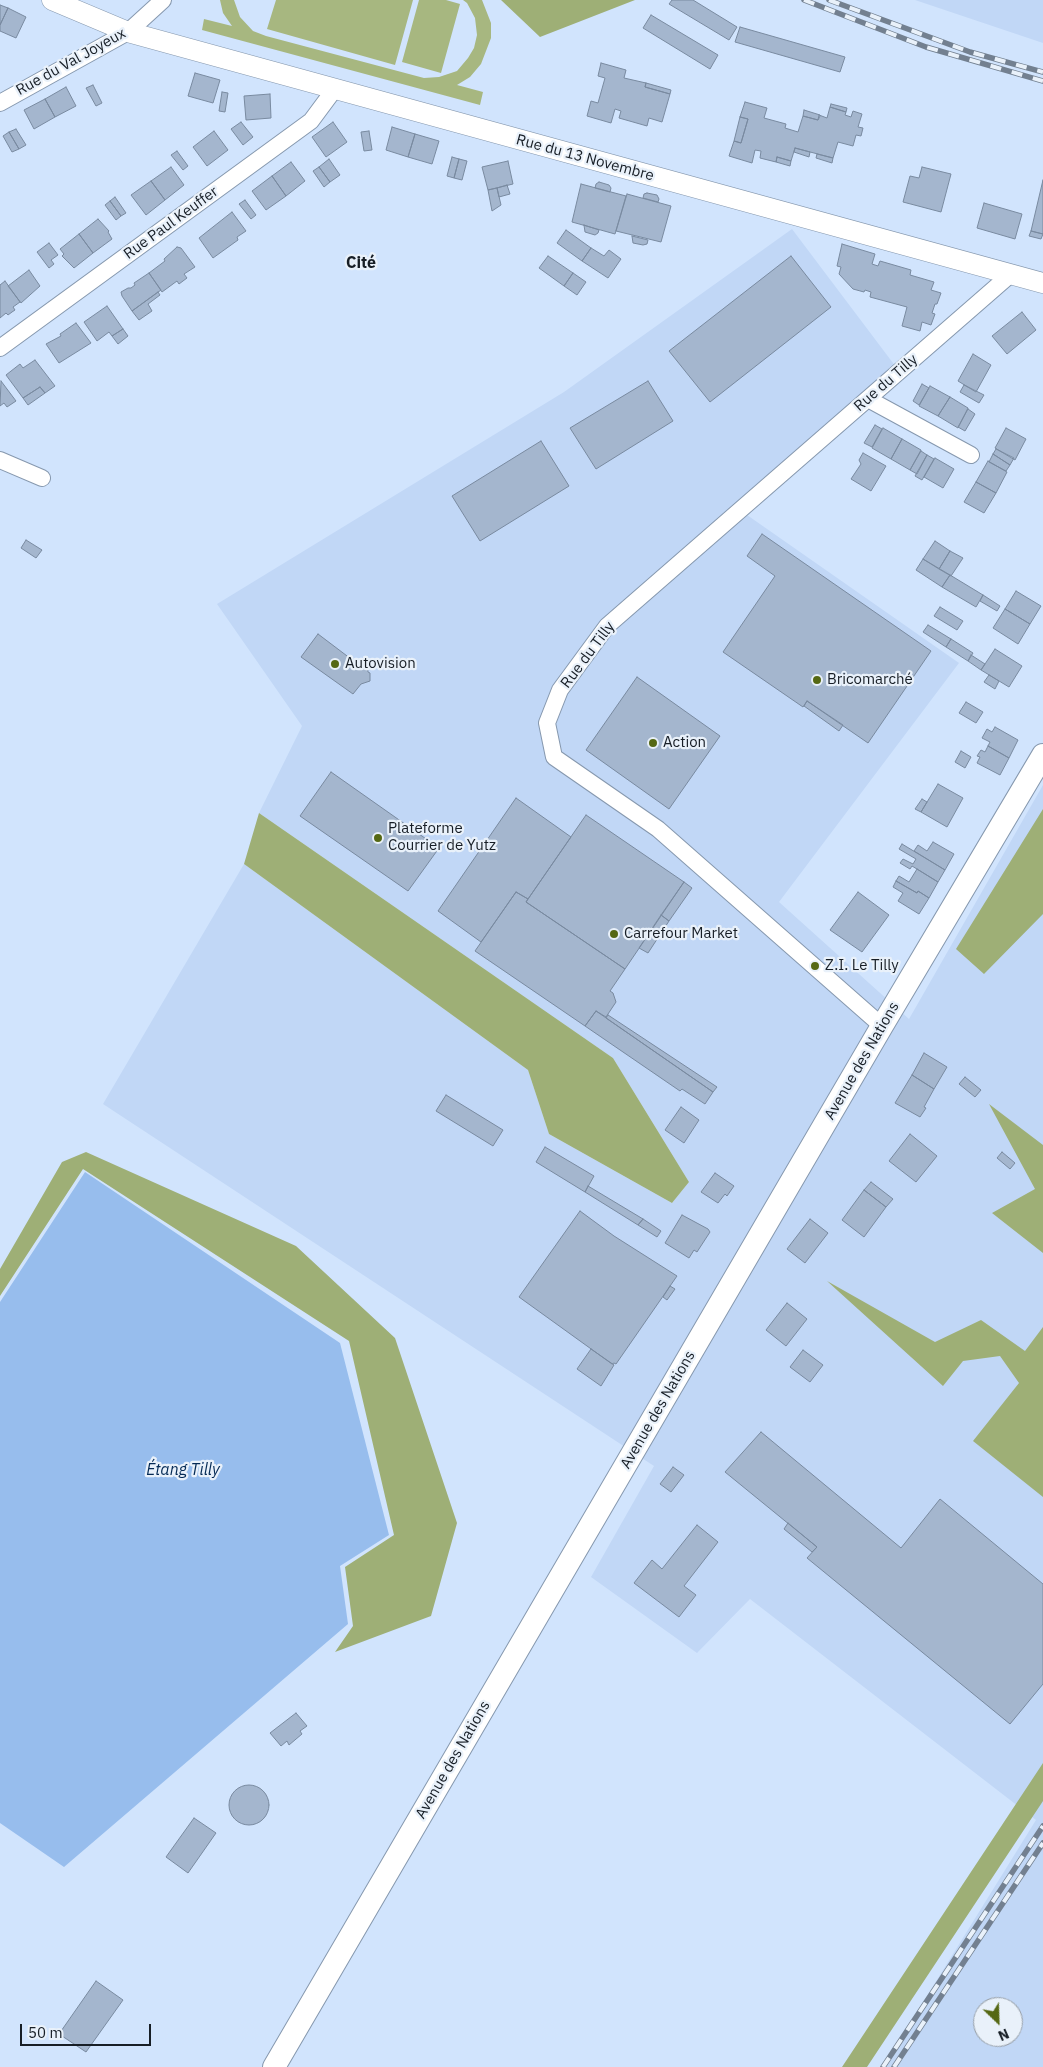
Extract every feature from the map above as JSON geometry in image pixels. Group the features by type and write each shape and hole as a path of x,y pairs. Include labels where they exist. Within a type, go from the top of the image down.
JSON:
{"main road":[{"name":"Avenue des Nations","path":"274,2067 882,1026 1043,755"}],"street":[{"name":"Rue du 13 Novembre","path":"52,0 128,32 1043,283"},
{"name":"Rue du Val Joyeux","path":"0,103 128,32 163,0"},
{"name":"Rue Paul Keuffer","path":"0,348 311,121 334,90"},
{"name":"Rue du Tilly","path":"882,1026 658,829 554,757 547,722 560,690 607,626 1011,274"},
{"path":"868,398 971,455"},
{"path":"0,460 42,478"}],"shaded area":[{"path":"915,0 1043,0 1043,43"},
{"path":"792,229 899,371 737,508 959,663 779,902 909,1019 1043,785 1043,2067 883,2067 1036,1820 750,1599 697,1653 591,1577 654,1466 103,1104 244,864 528,1070 549,1134 672,1203 689,1182 613,1058 259,813 302,726 217,604 564,392"}],"green space":[{"path":"220,0 234,0 240,17 253,31 266,36 424,78 439,77 457,71 468,58 474,48 477,35 475,18 467,3 463,0 482,0 491,23 491,38 481,64 470,77 457,85 483,92 480,105 202,30 204,19 232,26 223,13"},
{"path":"276,0 413,0 395,65 267,29"},
{"path":"419,0 446,0 460,4 441,73 402,62"},
{"path":"501,0 635,0 540,37"},
{"path":"1043,809 1043,914 984,974 956,949"},
{"path":"259,813 613,1058 689,1182 672,1203 549,1134 528,1070 244,864"},
{"path":"989,1104 1043,1145 1043,1253 992,1213 1035,1189"},
{"path":"86,1152 296,1246 395,1338 457,1523 431,1616 335,1652 353,1626 345,1567 394,1535 349,1341 83,1169 0,1296 0,1269 62,1162"},
{"path":"827,1281 935,1342 981,1320 1025,1351 1043,1327 1043,1497 973,1441 1019,1383 1000,1356 963,1361 943,1386"},
{"path":"1043,1763 1043,1801 867,2067 842,2067"}],"water":[{"name":"Étang Tilly","path":"85,1172 340,1343 389,1535 340,1566 348,1624 64,1867 0,1823 0,1302"}],"building":[{"path":"672,0 693,0 737,27 729,40 669,4"},
{"path":"0,5 8,8 0,25"},
{"path":"8,8 26,17 16,38 0,31 0,25"},
{"path":"651,15 718,55 710,69 643,28"},
{"path":"740,27 845,57 840,72 735,42"},
{"path":"601,63 626,70 624,78 646,83 645,87 670,94 662,122 649,118 647,126 619,118 621,111 615,109 611,123 587,116 591,101 598,103 605,78 598,76"},
{"path":"195,73 220,80 213,103 188,96"},
{"path":"646,83 671,90 670,94 645,87"},
{"path":"93,85 102,103 96,106 86,88"},
{"path":"66,87 76,106 55,117 45,99"},
{"path":"222,92 228,93 225,112 219,111"},
{"path":"270,94 271,118 246,120 244,96"},
{"path":"45,99 55,117 34,129 24,110"},
{"path":"745,102 767,108 764,118 786,124 785,128 798,132 803,116 818,120 819,115 827,118 830,107 846,112 845,115 851,117 853,111 862,114 858,127 863,128 861,136 856,135 853,146 838,142 833,158 795,148 791,161 777,157 776,162 760,158 761,151 755,150 752,163 729,156 734,141 741,143 748,119 740,117"},
{"path":"831,104 847,108 846,112 830,107"},
{"path":"804,110 820,115 818,120 803,116"},
{"path":"740,117 748,119 741,143 734,141"},
{"path":"241,122 253,137 243,145 231,129"},
{"path":"333,122 347,142 326,157 312,137"},
{"path":"392,127 415,134 408,157 386,150"},
{"path":"16,129 26,145 19,149 9,132"},
{"path":"214,131 228,150 207,166 193,147"},
{"path":"369,131 372,150 364,151 361,132"},
{"path":"9,132 19,149 12,152 3,136"},
{"path":"415,134 439,141 432,164 408,157"},
{"path":"795,148 810,152 809,157 794,152"},
{"path":"177,151 188,166 183,170 171,155"},
{"path":"817,154 833,158 832,163 816,158"},
{"path":"452,157 459,159 454,178 447,176"},
{"path":"777,157 791,161 790,166 776,162"},
{"path":"329,159 340,175 330,182 319,167"},
{"path":"459,159 467,161 462,180 454,178"},
{"path":"508,161 513,184 488,190 482,167"},
{"path":"291,162 305,181 286,196 272,176"},
{"path":"171,167 184,185 165,200 151,181"},
{"path":"319,167 330,182 324,187 313,171"},
{"path":"922,167 951,174 941,212 903,202 910,176 919,178"},
{"path":"272,176 286,196 266,210 252,191"},
{"path":"1043,180 1043,234 1031,231"},
{"path":"151,181 165,200 146,215 131,195"},
{"path":"599,182 609,185 611,188 610,192 595,188"},
{"path":"581,184 626,196 615,234 572,222"},
{"path":"507,185 510,194 499,197 497,188"},
{"path":"497,188 501,205 492,211 488,190"},
{"path":"627,194 671,206 661,242 616,231"},
{"path":"644,194 657,195 658,202 643,198"},
{"path":"115,197 126,213 121,216 110,201"},
{"path":"245,200 256,215 251,219 239,204"},
{"path":"110,201 121,216 116,220 105,205"},
{"path":"984,203 1022,214 1015,239 977,228"},
{"path":"232,212 246,231 237,237 238,240 213,258 199,238"},
{"path":"98,219 109,231 112,239 93,253 79,234"},
{"path":"584,225 599,230 598,233 595,235 585,232"},
{"path":"566,230 591,248 582,261 557,243"},
{"path":"1031,231 1043,234 1041,239 1029,236"},
{"path":"79,234 93,253 74,268 62,256 64,254 60,249"},
{"path":"632,236 648,240 647,244 633,243"},
{"path":"49,243 58,255 51,260 54,264 49,268 37,252"},
{"path":"842,244 875,254 872,264 878,266 880,261 911,270 910,275 934,282 931,290 941,293 932,313 935,314 931,325 922,322 920,331 902,326 907,307 870,297 871,292 865,290 864,292 853,289 839,274 841,267 837,266"},
{"path":"177,247 181,248 195,267 184,274 187,278 179,284 177,281 162,292 149,273 165,261 164,259"},
{"path":"591,248 604,256 609,250 621,259 608,278 582,261"},
{"path":"548,256 573,273 564,286 539,268"},
{"path":"791,256 831,307 710,402 669,351"},
{"path":"29,270 40,286 21,303 8,286"},
{"path":"149,273 161,290 132,311 121,292 131,288 135,285 134,283"},
{"path":"573,273 586,282 577,295 564,286"},
{"path":"5,281 20,302 13,307 15,310 8,315 6,313 0,318 0,285"},
{"path":"158,292 160,295 148,304 152,311 139,320 132,311"},
{"path":"107,306 123,329 112,336 109,332 97,341 84,322"},
{"path":"1022,312 1036,330 1007,354 992,336"},
{"path":"76,323 91,343 59,363 46,344 61,336 60,334"},
{"path":"123,329 128,336 118,344 112,336"},
{"path":"973,354 991,365 976,392 958,381"},
{"path":"35,360 55,386 45,393 40,387 23,398 6,375 20,364 23,368"},
{"path":"1,381 16,401 7,407 4,403 0,406"},
{"path":"648,381 673,421 596,469 570,428"},
{"path":"922,384 929,388 919,405 913,401"},
{"path":"964,385 984,395 979,403 960,392"},
{"path":"930,386 950,397 938,416 919,406"},
{"path":"40,387 45,393 28,405 23,398"},
{"path":"950,397 968,408 958,428 938,416"},
{"path":"968,409 975,414 965,431 958,427"},
{"path":"875,425 882,429 872,447 864,443"},
{"path":"883,428 902,439 891,459 872,448"},
{"path":"1006,428 1026,439 1015,460 995,448"},
{"path":"902,439 921,450 910,470 891,459"},
{"path":"541,441 569,486 480,541 452,496"},
{"path":"996,449 1014,458 1010,465 993,454"},
{"path":"921,451 927,455 917,474 910,470"},
{"path":"863,453 886,466 871,491 851,479 861,464 859,460"},
{"path":"993,454 1010,465 1006,471 989,462"},
{"path":"927,455 934,459 922,480 915,476"},
{"path":"935,458 954,469 943,488 924,477"},
{"path":"988,461 1007,472 996,493 976,482"},
{"path":"976,482 996,493 984,513 964,502"},
{"path":"762,534 931,651 868,743 807,701 803,707 723,652 775,576 747,556"},
{"path":"26,540 42,550 36,558 21,548"},
{"path":"935,541 950,551 939,569 923,559"},
{"path":"950,551 963,558 951,576 939,569"},
{"path":"923,559 950,575 942,587 916,570"},
{"path":"950,575 983,595 976,607 942,587"},
{"path":"1016,591 1041,606 1030,624 1005,609"},
{"path":"983,595 1000,606 997,611 980,601"},
{"path":"940,607 963,621 957,630 934,616"},
{"path":"1005,609 1030,624 1018,644 993,628"},
{"path":"928,625 951,639 946,647 923,632"},
{"name":"Autovision","path":"318,634 359,665 367,664 370,681 361,684 353,694 301,657"},
{"path":"951,639 973,653 968,661 946,647"},
{"path":"995,649 1022,666 1009,687 981,670"},
{"path":"971,655 985,664 981,670 968,661"},
{"path":"989,675 999,681 995,689 984,682"},
{"name":"Action","path":"637,677 720,736 669,809 586,750"},
{"path":"807,701 843,725 839,731 804,706"},
{"path":"966,702 983,712 976,723 959,713"},
{"path":"995,727 1018,740 1009,758 988,746 990,742 982,738 987,729 992,732"},
{"path":"988,746 1009,758 1000,775 977,763 980,757 977,756 981,750 985,752"},
{"path":"961,751 971,757 965,768 955,762"},
{"name":"Plateforme Courrier de Yutz","path":"331,772 439,848 408,891 300,816"},
{"path":"938,784 963,798 947,827 921,812"},
{"path":"516,798 571,837 528,899 516,892 481,942 438,911"},
{"path":"922,799 927,802 921,812 915,809"},
{"path":"586,815 684,882 625,969 526,902"},
{"path":"933,842 954,854 945,870 914,851 918,845 927,851"},
{"path":"902,844 945,870 938,882 912,866 910,869 900,863 903,859 913,864 916,859 899,849"},
{"path":"917,869 938,882 929,898 896,881 899,876 909,882"},
{"path":"896,881 929,898 919,914 898,901 903,893 893,887"},
{"path":"684,882 692,888 669,921 661,915"},
{"path":"516,892 528,899 526,902 625,969 610,991 613,993 616,1002 606,1017 596,1011 585,1026 475,951"},
{"path":"858,892 889,915 862,952 830,930"},
{"path":"661,915 669,921 648,953 639,948"},
{"path":"596,1011 713,1092 705,1104 682,1089 680,1091 585,1026"},
{"path":"608,1015 717,1087 713,1092 606,1018"},
{"path":"924,1053 947,1067 934,1089 912,1075"},
{"path":"912,1075 934,1089 920,1117 895,1103"},
{"path":"965,1077 981,1090 975,1097 959,1084"},
{"path":"446,1095 503,1130 493,1146 436,1111"},
{"path":"681,1107 699,1120 684,1143 665,1130"},
{"path":"910,1134 937,1156 916,1182 889,1161"},
{"path":"545,1147 594,1176 585,1192 536,1162"},
{"path":"1002,1152 1015,1163 1010,1169 997,1158"},
{"path":"715,1173 734,1186 727,1196 725,1194 718,1203 701,1192"},
{"path":"871,1182 893,1199 886,1207 864,1190"},
{"path":"588,1186 643,1219 638,1225 585,1192"},
{"path":"864,1190 886,1207 864,1237 842,1220"},
{"path":"580,1211 614,1236 677,1276 616,1364 612,1364 519,1297"},
{"path":"682,1215 708,1229 710,1232 697,1252 694,1250 689,1258 665,1243"},
{"path":"643,1219 661,1231 657,1237 638,1225"},
{"path":"810,1219 828,1233 805,1263 787,1249"},
{"path":"670,1286 675,1289 667,1300 663,1297"},
{"path":"787,1303 807,1319 786,1346 766,1330"},
{"path":"591,1349 614,1365 601,1386 577,1369"},
{"path":"803,1350 823,1365 810,1382 790,1367"},
{"path":"761,1432 901,1548 940,1499 1043,1584 1043,1684 1010,1724 807,1558 817,1547 725,1472"},
{"path":"673,1467 684,1475 671,1492 660,1484"},
{"path":"788,1523 817,1547 812,1552 784,1529"},
{"path":"697,1525 718,1542 684,1586 696,1595 679,1617 634,1583 652,1560 662,1569"},
{"path":"296,1713 307,1726 300,1731 302,1734 289,1745 287,1741 281,1746 270,1733"},
{"path":"249,1785 263,1791 269,1805 263,1819 249,1825 235,1819 229,1805 235,1791"},
{"path":"194,1818 216,1833 188,1873 166,1857"},
{"path":"96,1981 123,2000 86,2052 59,2034"}],"railway":[{"path":"804,0 926,47 1043,81"},
{"path":"829,0 970,52 1043,72"},
{"path":"883,2067 1043,1826"},
{"path":"894,2067 1043,1843"}],"place":[{"name":"Autovision","path":"335,664"},
{"name":"Bricomarché","path":"817,680"},
{"name":"Action","path":"653,743"},
{"name":"Plateforme Courrier de Yutz","path":"378,838"},
{"name":"Carrefour Market","path":"614,934"},
{"name":"Z.I. Le Tilly","path":"815,966"}],"district":[{"name":"Cité","path":"361,263"}]}
